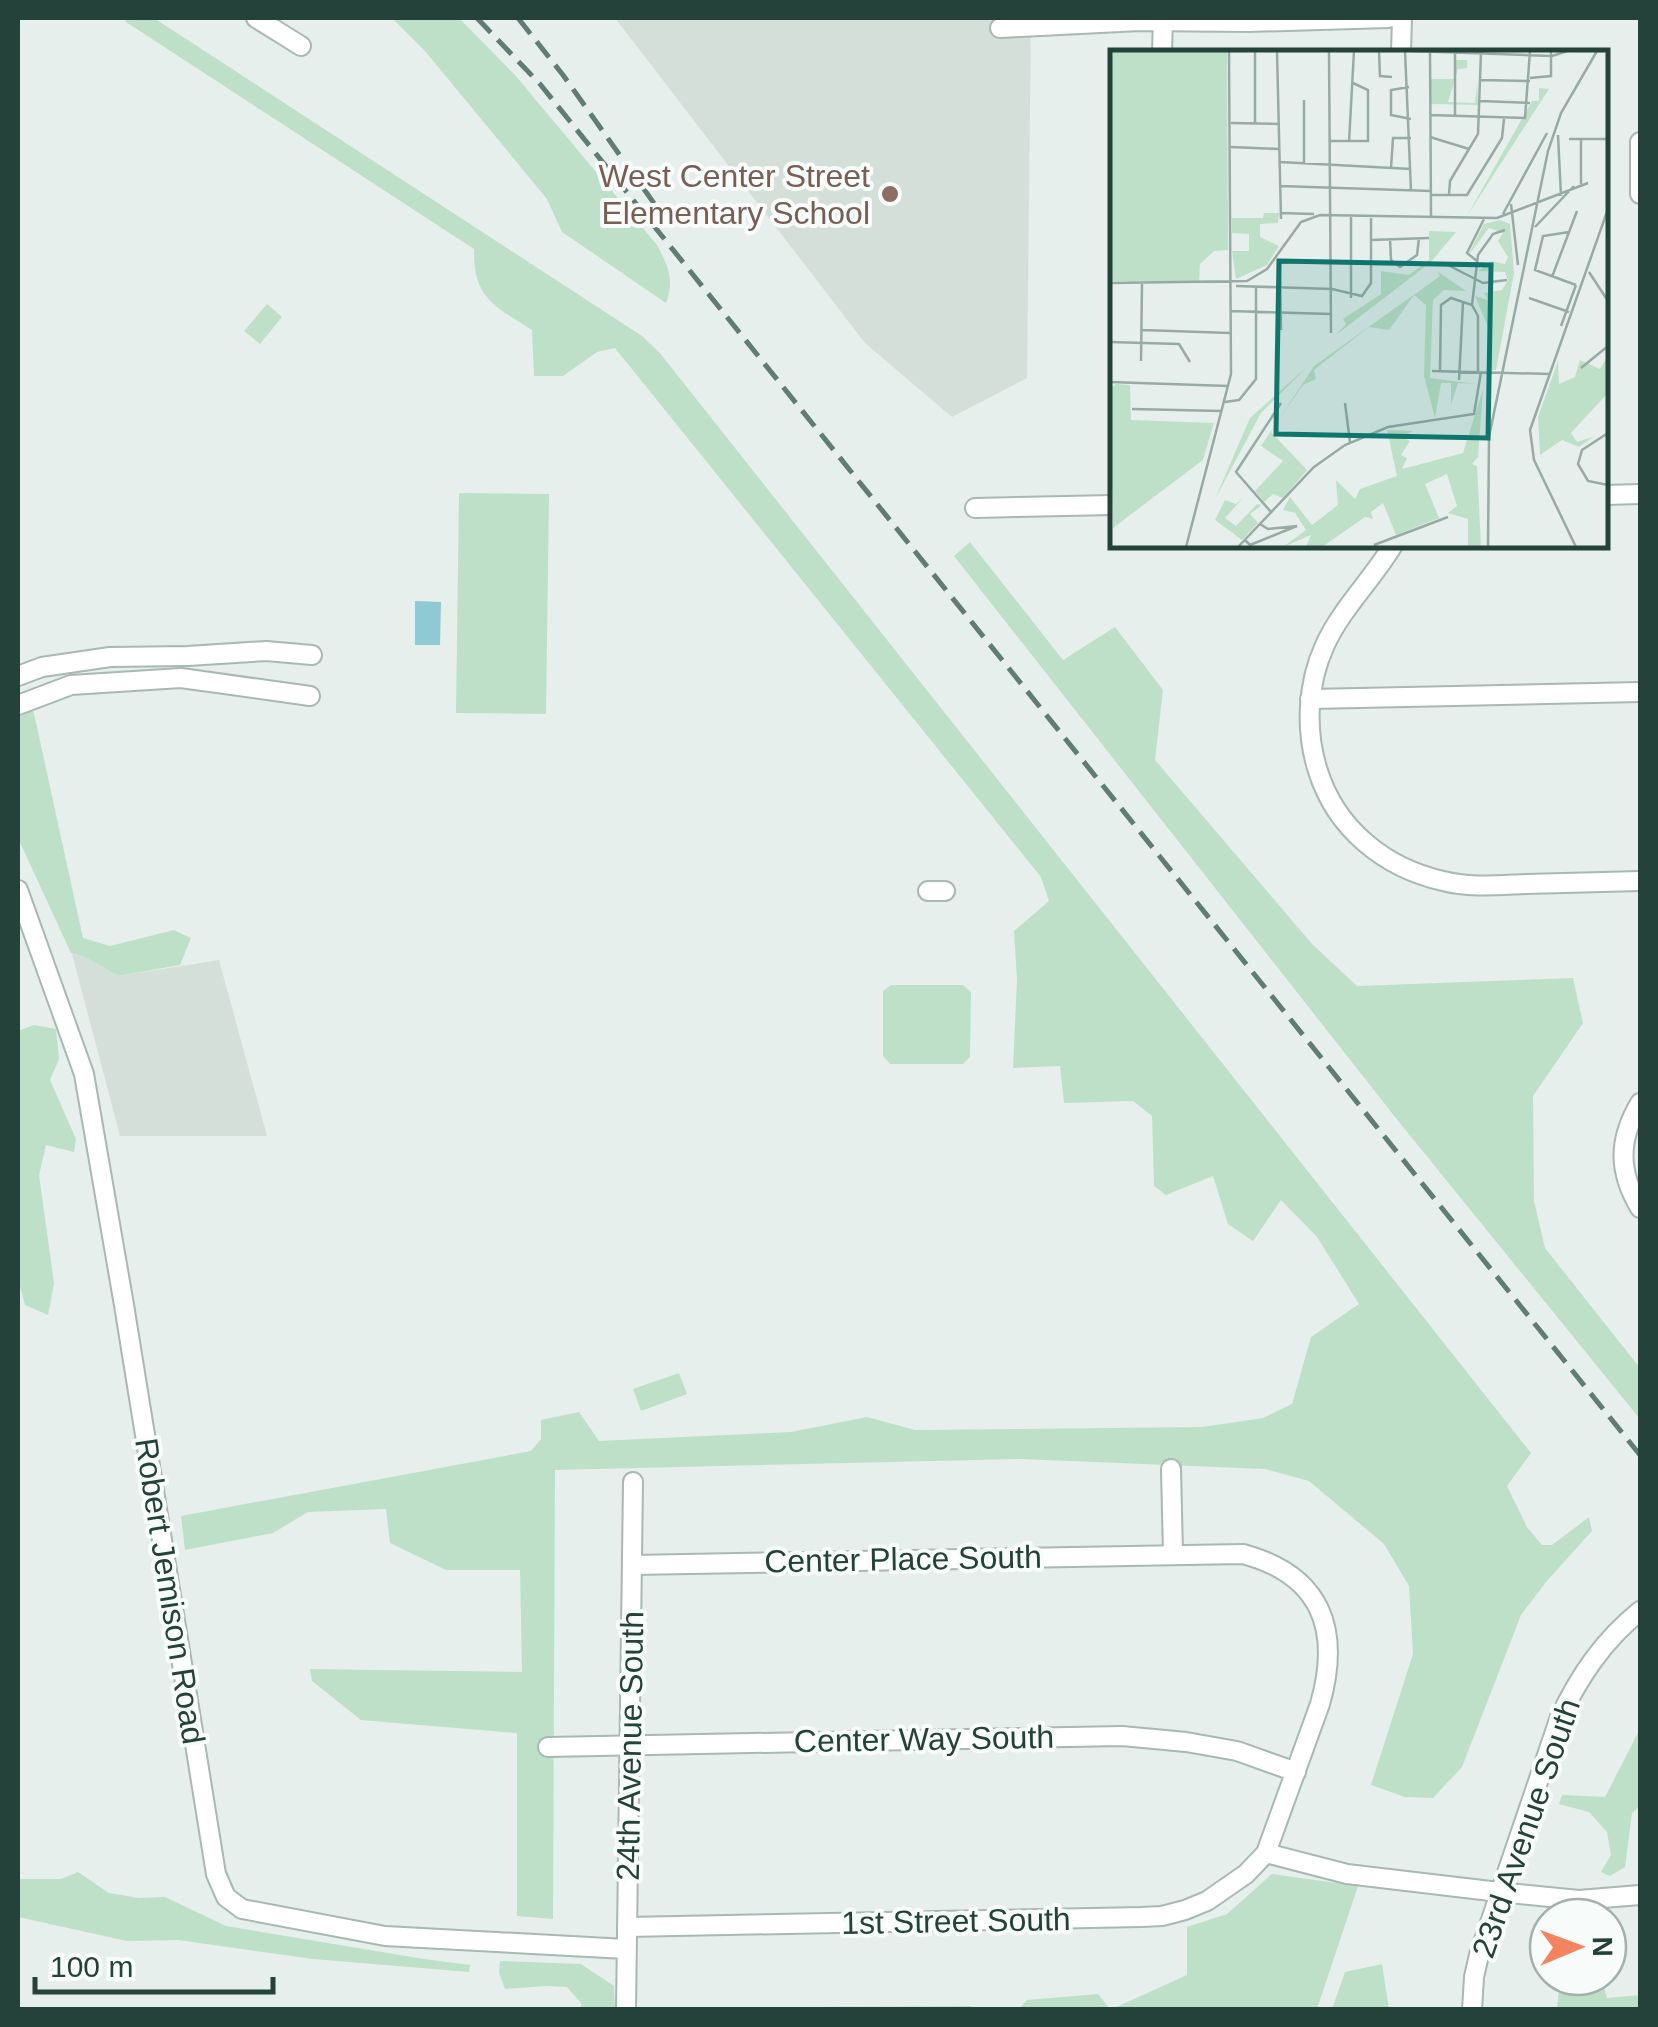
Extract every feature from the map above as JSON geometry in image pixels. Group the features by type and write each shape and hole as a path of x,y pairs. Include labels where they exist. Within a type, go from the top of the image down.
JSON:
{"street":[{"path":"256,18 301,46"},
{"path":"1000,28 1163,20 1389,18"},
{"path":"1401,50 1402,18"},
{"path":"1162,50 1163,20"},
{"path":"1640,142 1640,194"},
{"path":"1608,495 1640,494"},
{"path":"975,508 1110,505"},
{"path":"1392,548 1326,642 1310,699 1312,753 1321,781 1345,823 1377,852 1409,871 1444,882 1477,885 1640,881"},
{"path":"18,676 42,666 110,657 266,651 312,655"},
{"path":"18,705 70,686 181,678 310,696"},
{"path":"1310,699 1640,692"},
{"name":"Robert Jemison Road","path":"18,890 84,1074 216,1874 226,1897 242,1910 385,1936 626,1949"},
{"path":"1640,1102 1628,1126 1623,1156 1624,1172 1640,1208"},
{"path":"1171,1470 1173,1554"},
{"name":"24th Avenue South","path":"626,2010 633,1482"},
{"name":"Center Place South","path":"632,1565 1224,1553 1262,1559 1296,1580 1316,1603 1328,1640 1327,1679 1266,1853"},
{"name":"23rd Avenue South","path":"1472,2010 1474,1978 1499,1892 1550,1742 1572,1693 1597,1653 1640,1611"},
{"name":"Center Way South","path":"548,1747 1122,1736 1224,1748 1296,1772"},
{"path":"1266,1853 1346,1874 1499,1892 1580,1900 1640,1895"},
{"name":"1st Street South","path":"627,1927 1162,1916 1207,1901 1246,1874 1266,1853"}],"shaded area":[{"name":"West Center Street Elementary School","path":"615,18 1031,18 1027,378 952,417 865,343"},
{"path":"72,954 118,976 219,960 267,1136 120,1136"}],"green space":[{"path":"124,18 154,18 642,336 659,352 1531,1453 1507,1486 1527,1527 1542,1545 1552,1545 1589,1517 1592,1531 1521,1615 1462,1767 1433,1798 1405,1797 1371,1785 1413,1654 1409,1586 1384,1544 1309,1481 1265,1469 1021,1459 555,1470 553,1919 517,1916 517,1733 361,1720 312,1681 310,1669 522,1672 520,1570 446,1570 390,1543 386,1509 308,1512 273,1533 185,1550 181,1516 531,1451 541,1439 541,1420 579,1412 599,1441 791,1432 867,1417 915,1430 1202,1427 1263,1418 1292,1404 1311,1337 1359,1304 1317,1237 1281,1200 1253,1241 1228,1224 1213,1176 1166,1195 1154,1186 1152,1116 1133,1101 1064,1103 1060,1066 1013,1068 1017,980 1014,931 1049,901 1041,877 615,348 597,352 563,376 534,376 532,330 497,307 482,290 474,249"},
{"path":"392,18 459,18 515,75 657,245 669,273 666,303 562,232 547,199 425,51"},
{"path":"267,304 282,317 260,344 244,331"},
{"path":"459,493 549,494 546,714 456,713"},
{"path":"970,542 1063,660 1115,627 1163,690 1155,760 1312,944 1357,986 1573,978 1583,1023 1533,1096 1534,1201 1545,1248 1640,1368 1640,1419 1399,1122 954,556"},
{"path":"33,709 83,938 110,946 174,930 191,938 180,965 118,976 71,953 18,838 18,717"},
{"path":"891,985 963,985 971,992 970,1057 963,1064 890,1064 883,1056 883,991"},
{"path":"34,1025 56,1029 59,1059 50,1080 76,1139 74,1152 46,1145 39,1175 54,1283 48,1315 25,1305 18,1279 18,1031"},
{"path":"679,1373 687,1394 641,1411 633,1389"},
{"path":"1640,1729 1640,1806 1632,1813 1625,1867 1610,1876 1601,1872 1611,1855 1607,1832 1589,1812 1559,1804 1562,1795 1605,1797"},
{"path":"78,1872 109,1893 165,1897 226,1926 470,1965 469,1972 313,1959 178,1940 127,1941 18,1917 18,1879 61,1879"},
{"path":"1272,1874 1358,1886 1317,2009 1112,2009 1187,1975 1187,1927 1227,1914"},
{"path":"500,1961 581,1964 614,1986 615,2009 581,2009 581,2003 567,1987 505,1989 499,1973"},
{"path":"1382,1964 1389,2009 1332,2009 1345,1972"},
{"path":"1098,1994 1110,2009 1019,2009 1027,2000"},
{"path":"1640,1995 1640,2009 1557,2009 1558,1997"},
{"path":"971,2006 971,2009 647,2008"}],"water":[{"path":"415,601 441,602 440,645 415,645"}],"railway":[{"path":"477,18 540,84 1640,1455"},
{"path":"518,18 663,216"}],"place":[{"name":"West Center Street Elementary School","path":"890,194"}]}
